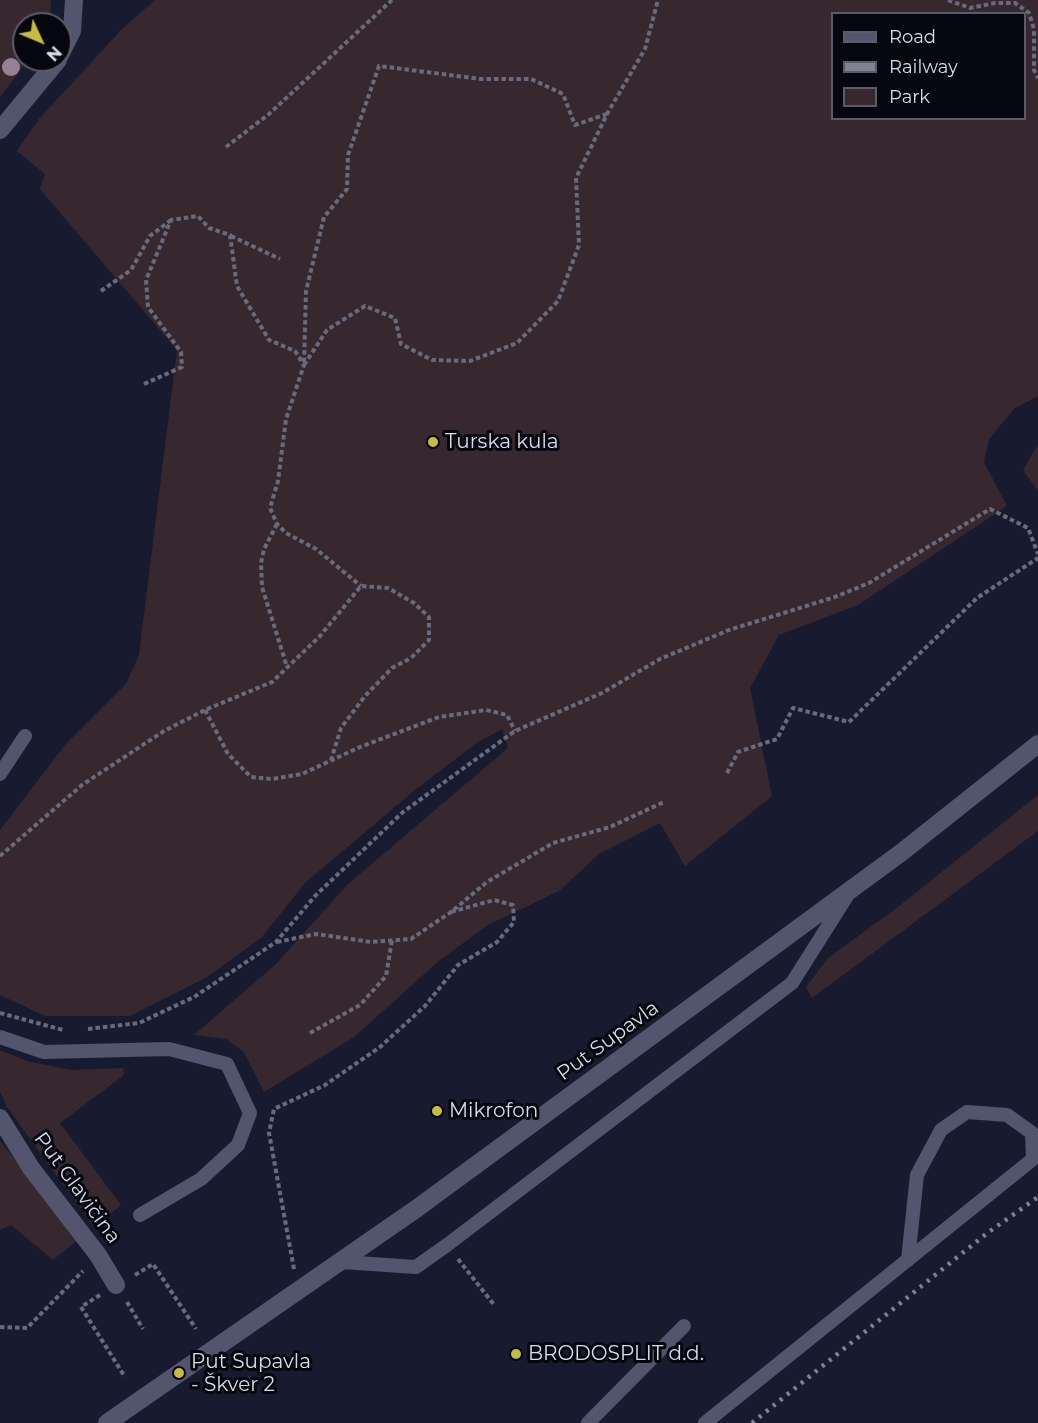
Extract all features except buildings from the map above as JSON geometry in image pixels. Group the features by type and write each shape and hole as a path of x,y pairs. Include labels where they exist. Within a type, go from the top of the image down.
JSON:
{"street":[{"path":"72,32 74,0"},
{"path":"0,130 48,72"},
{"name":"Put Supavla","path":"106,1423 342,1262 851,890 1038,744"},
{"name":"Put Glavičina","path":"0,1118 31,1168 98,1255 117,1285"}],"lane":[{"path":"0,774 25,736"},
{"path":"342,1262 416,1267 447,1245 792,983 851,890"},
{"path":"0,1037 44,1052 169,1049 227,1064 250,1113 238,1145 201,1179 140,1215"},
{"path":"705,1423 908,1260 1036,1157 1032,1133 1007,1115 967,1112 941,1130 918,1175 908,1260"},
{"path":"588,1423 684,1326"}],"path":[{"path":"226,147 269,114 392,0"},
{"path":"303,365 327,330 365,306 395,318 401,344 432,360 471,361 517,343 558,301 579,245 576,178 607,114 645,49 658,0"},
{"path":"948,0 970,8 994,3 1015,3 1029,14 1034,29 1034,70 1038,78"},
{"path":"331,760 341,728 365,696 392,668 411,658 429,639 429,617 414,603 388,588 361,586 316,549 286,533 277,524 270,508 278,481 286,419 303,365 306,291 324,217 347,189 348,155 379,66 481,79 531,79 563,94 575,125 607,114"},
{"path":"101,291 131,270 150,236 171,220 198,216 209,228 230,235 280,259"},
{"path":"144,384 182,368 181,352 148,307 146,280 171,220"},
{"path":"230,235 237,286 269,340 295,351 303,365"},
{"path":"80,1030 139,1023 194,997 276,942 315,896 403,812 515,731 602,693 660,659 690,646 729,630 836,597 868,583 990,509 1028,528 1038,554"},
{"path":"277,524 264,549 261,563 262,587 287,668"},
{"path":"727,773 738,752 777,739 793,708 849,722 977,598 1038,558"},
{"path":"0,856 82,785 164,731 205,710 272,682 320,636 361,586"},
{"path":"205,710 228,754 251,777 272,778 302,774 439,717 486,710 507,715 515,731"},
{"path":"276,942 316,934 371,942 411,939 451,912 487,882 553,843 610,827 664,802"},
{"path":"299,1292 269,1133 274,1109 326,1085 380,1047 425,1006 458,965 496,942 514,922 513,905 494,900 451,912"},
{"path":"310,1033 360,1005 367,998 386,976 392,940"},
{"path":"0,1013 69,1032"},
{"path":"447,1245 495,1306"},
{"path":"0,1327 27,1328 98,1255"},
{"path":"153,1264 196,1329"},
{"path":"117,1285 143,1329"},
{"path":"81,1307 125,1377"}],"green space":[{"path":"0,0 51,0 50,12 12,12 12,72 19,72 0,97"},
{"path":"155,0 1038,0 1038,396 1014,409 989,439 984,462 1007,506 858,605 779,635 750,688 772,796 685,866 660,823 599,854 559,891 488,925 440,960 354,1037 264,1092 244,1052 226,1039 194,1035 276,964 348,884 508,748 502,729 478,742 415,790 305,883 261,938 207,977 130,1016 45,1016 0,995 0,830 65,745 126,684 139,655 177,350 40,189 45,174 17,151 39,119 122,29"},
{"path":"1038,444 1038,491 1023,470"},
{"path":"1038,795 1038,831 812,998 806,987 828,958 898,907"},
{"path":"0,1050 27,1061 70,1070 123,1068 124,1075 60,1123 121,1205 94,1227 7,1107 0,1092"},
{"path":"0,1141 80,1238 53,1260 11,1225 0,1230"}],"railway":[{"path":"752,1423 986,1234 1038,1197"}],"place":[{"name":"Turska kula","path":"433,442"},
{"name":"Mikrofon","path":"437,1111"},
{"name":"BRODOSPLIT d.d.","path":"516,1354"},
{"name":"Put Supavla - Škver 2","path":"179,1373"}]}
